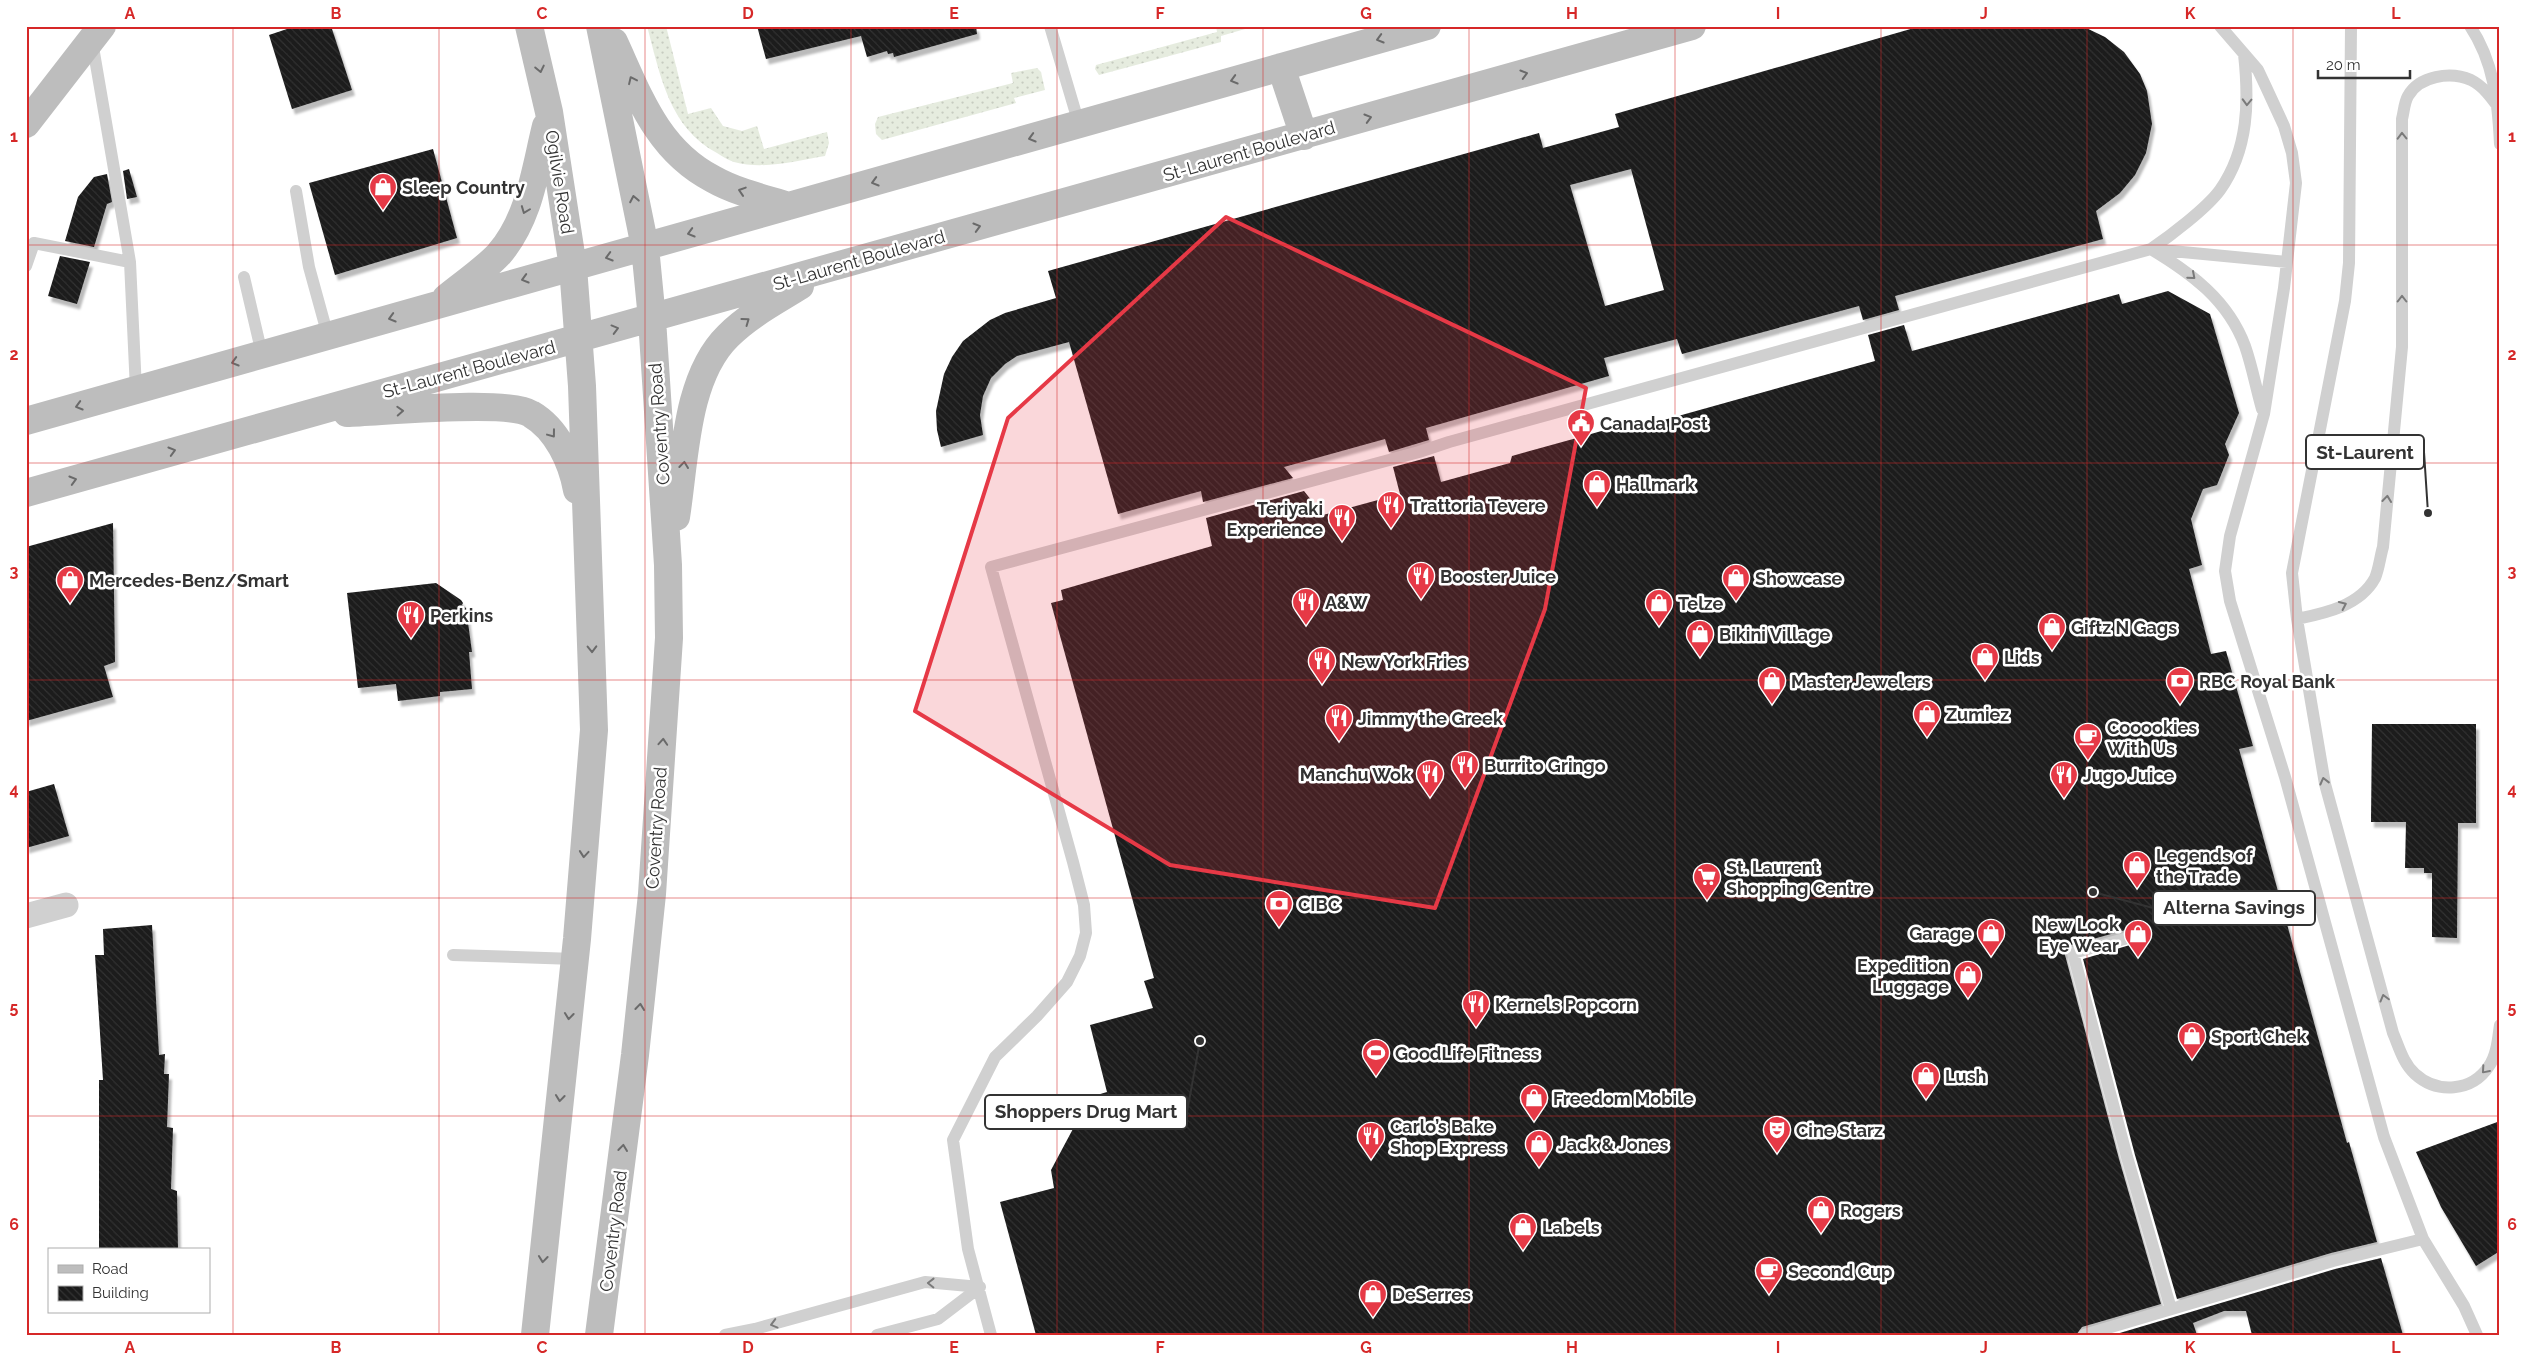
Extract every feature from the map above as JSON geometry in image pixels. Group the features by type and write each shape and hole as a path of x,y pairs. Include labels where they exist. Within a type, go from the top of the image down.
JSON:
{"main road":[{"name":"Ogilvie Road","path":"529,26 549,112 572,267 578,339"},
{"path":"600,26 644,247 652,320"},
{"path":"607,26 642,102 656,128 672,150 696,170 714,180 789,206"},
{"name":"St-Laurent Boulevard","path":"26,493 298,416 652,320 1304,136 1625,36 1692,26"},
{"path":"26,421 1425,27"},
{"path":"26,124 97,33"},
{"path":"1281,67 1304,136"},
{"path":"439,305 498,255 513,235 528,202 549,112"},
{"path":"668,565 693,406 701,381 714,355 726,337 742,323 829,269"},
{"name":"Coventry Road","path":"599,1335 635,1055 652,894 666,694 668,565 652,320"},
{"path":"535,1335 575,959 594,730 591,601 578,339"},
{"path":"298,416 505,407 530,413 552,433 574,471 591,601"}],"street":[{"path":"26,916 66,905"}],"lane":[{"path":"1050,26 1079,124"},
{"path":"2351,26 2349,263 2345,301 2292,573 2297,619 2325,784 2393,1032 2402,1056 2414,1073 2428,1084 2444,1088 2461,1087 2476,1079 2489,1066 2497,1044 2500,1025"},
{"path":"2470,26 2484,48 2499,108 2500,144"},
{"path":"2221,27 2258,70 2284,126 2292,154 2296,183 2287,262 2264,414 2230,536 2226,570 2230,601 2285,777 2384,1137 2423,1239 2464,1306 2477,1335"},
{"path":"97,33 130,262 136,390"},
{"path":"991,1335 980,1287 968,1249 954,1140 995,1057 1037,1016 1067,982 1080,956 1086,933 1084,905 1073,862 991,568 1419,452 1449,442 2151,249 2174,233 2220,191 2230,171 2247,119 2248,91 2244,54"},
{"path":"2297,619 2345,606 2361,595 2375,578 2382,547 2402,347 2402,119 2407,97 2420,82 2454,76 2471,80 2485,90 2499,108"},
{"path":"296,190 310,267 328,336"},
{"path":"26,266 30,240 130,262"},
{"path":"2151,249 2287,262"},
{"path":"2151,249 2186,270 2222,305 2244,345 2264,414"},
{"path":"244,277 262,354"},
{"path":"2135,936 2073,953 2127,1157 2171,1309"},
{"path":"453,955 575,959"},
{"path":"2084,1335 2333,1261 2423,1239"},
{"path":"725,1335 755,1329 925,1282 980,1287"},
{"path":"876,1335 938,1319 980,1287"}],"highlighted area":[{"path":"1226,217 1586,388 1545,609 1435,908 1170,865 915,711 1008,418"}],"shaded area":[{"path":"647,26 666,26 688,114 711,108 723,126 742,131 757,126 764,149 827,132 829,143 825,156 779,164 745,164 730,160 701,142 677,114 669,98 662,81"},
{"path":"1216,26 1245,26 1245,29 1221,36 1221,42 1099,75 1095,69 1096,65 1217,32"},
{"path":"1037,68 1041,72 1045,90 1014,98 1016,103 882,140 876,134 875,124 878,117 1013,83 1011,73"}],"building":[{"path":"296,26 331,26 352,90 292,109 269,35"},
{"path":"757,26 976,26 977,34 894,57 893,53 888,54 887,51 867,57 861,36 766,59"},
{"path":"1921,26 2082,26 2105,37 2124,52 2140,74 2147,91 2152,124 2146,153 2135,175 2120,193 2096,211 2103,239 1895,296 1899,310 1863,320 1859,306 1682,354 1677,339 1604,358 1609,376 1426,428 1429,440 1389,452 1385,439 1284,467 1293,478 1203,502 1201,491 1118,514 1069,342 1017,356 1005,364 991,378 983,396 980,415 983,435 941,447 937,430 936,411 944,374 952,357 963,341 990,320 1005,313 1056,298 1048,271 1539,133 1543,148 1619,127 1615,114","holes":["1631,169 1664,290 1605,306 1570,185"]},
{"name":"Sleep Country","path":"433,149 457,238 335,275 309,183"},
{"path":"129,169 137,197 127,199 123,171"},
{"path":"107,174 112,202 107,204 94,247 65,241 78,197 94,177"},
{"path":"60,256 90,262 77,304 48,296"},
{"name":"St. Laurent Shopping Centre","path":"2168,291 2210,314 2239,413 2225,444 2229,455 2217,485 2203,489 2191,519 2202,565 2189,569 2211,654 2226,651 2253,746 2239,749 2347,1143 2349,1142 2377,1242 2331,1253 2177,1299 2135,1155 2083,959 2140,942 2143,933 2133,928 2071,945 2067,948 2065,955 2119,1159 2161,1304 2082,1327 2076,1335 1036,1335 1000,1202 1054,1188 1051,1170 1090,1097 1107,1092 1090,1025 1153,1008 1144,981 1154,978 1051,603 1063,600 1061,590 1212,546 1206,518 1304,491 1323,515 1400,494 1393,467 1434,456 1441,482 1510,463 1512,456 1619,426 1621,432 1875,361 1868,335 1904,325 1912,351 2119,294 2122,304"},
{"name":"Mercedes-Benz/Smart","path":"113,523 115,662 104,666 113,697 26,721 26,547"},
{"name":"Perkins","path":"436,583 461,600 462,605 466,608 472,652 469,652 472,689 440,692 440,696 398,701 396,684 358,688 347,593"},
{"path":"2372,724 2476,724 2476,823 2458,823 2457,938 2432,937 2432,873 2424,873 2424,868 2405,868 2406,822 2371,822"},
{"path":"54,784 69,836 26,848 26,792"},
{"path":"152,925 159,1055 165,1054 164,1074 169,1074 167,1127 173,1128 171,1189 177,1191 178,1248 99,1248 99,1080 103,1080 95,955 104,955 103,929"},
{"path":"2500,1121 2500,1251 2476,1266 2441,1207 2416,1152"},
{"path":"2381,1258 2403,1335 2252,1335 2246,1311 2224,1311 2193,1323 2197,1335 2113,1335 2335,1269"}],"place":[{"name":"Sleep Country","path":"383,211"},
{"name":"Canada Post","path":"1581,447"},
{"name":"Hallmark","path":"1597,508"},
{"name":"St-Laurent","path":"2428,513"},
{"name":"Trattoria Tevere","path":"1391,529"},
{"name":"Teriyaki Experience","path":"1342,542"},
{"name":"Booster Juice","path":"1421,600"},
{"name":"Showcase","path":"1736,602"},
{"name":"Mercedes-Benz/Smart","path":"70,604"},
{"name":"A&W","path":"1306,626"},
{"name":"Telze","path":"1659,627"},
{"name":"Perkins","path":"411,639"},
{"name":"Giftz N Gags","path":"2052,651"},
{"name":"Bikini Village","path":"1700,658"},
{"name":"Lids","path":"1985,681"},
{"name":"New York Fries","path":"1322,685"},
{"name":"Master Jewelers","path":"1772,705"},
{"name":"RBC Royal Bank","path":"2180,705"},
{"name":"Zumiez","path":"1927,738"},
{"name":"Jimmy the Greek","path":"1339,742"},
{"name":"Cooookies With Us","path":"2088,761"},
{"name":"Burrito Gringo","path":"1465,789"},
{"name":"Manchu Wok","path":"1430,798"},
{"name":"Jugo Juice","path":"2064,799"},
{"name":"Legends of the Trade","path":"2137,889"},
{"name":"Alterna Savings","path":"2093,892"},
{"name":"St. Laurent Shopping Centre","path":"1707,901"},
{"name":"CIBC","path":"1279,928"},
{"name":"Garage","path":"1991,957"},
{"name":"New Look Eye Wear","path":"2138,958"},
{"name":"Expedition Luggage","path":"1968,999"},
{"name":"Kernels Popcorn","path":"1476,1028"},
{"name":"Shoppers Drug Mart","path":"1200,1041"},
{"name":"Sport Chek","path":"2192,1060"},
{"name":"GoodLife Fitness","path":"1376,1077"},
{"name":"Lush","path":"1926,1100"},
{"name":"Freedom Mobile","path":"1534,1122"},
{"name":"Cine Starz","path":"1777,1154"},
{"name":"Carlo’s Bake Shop Express","path":"1371,1160"},
{"name":"Jack & Jones","path":"1539,1168"},
{"name":"Rogers","path":"1821,1234"},
{"name":"Labels","path":"1523,1251"},
{"name":"Second Cup","path":"1769,1295"},
{"name":"DeSerres","path":"1373,1318"}]}
